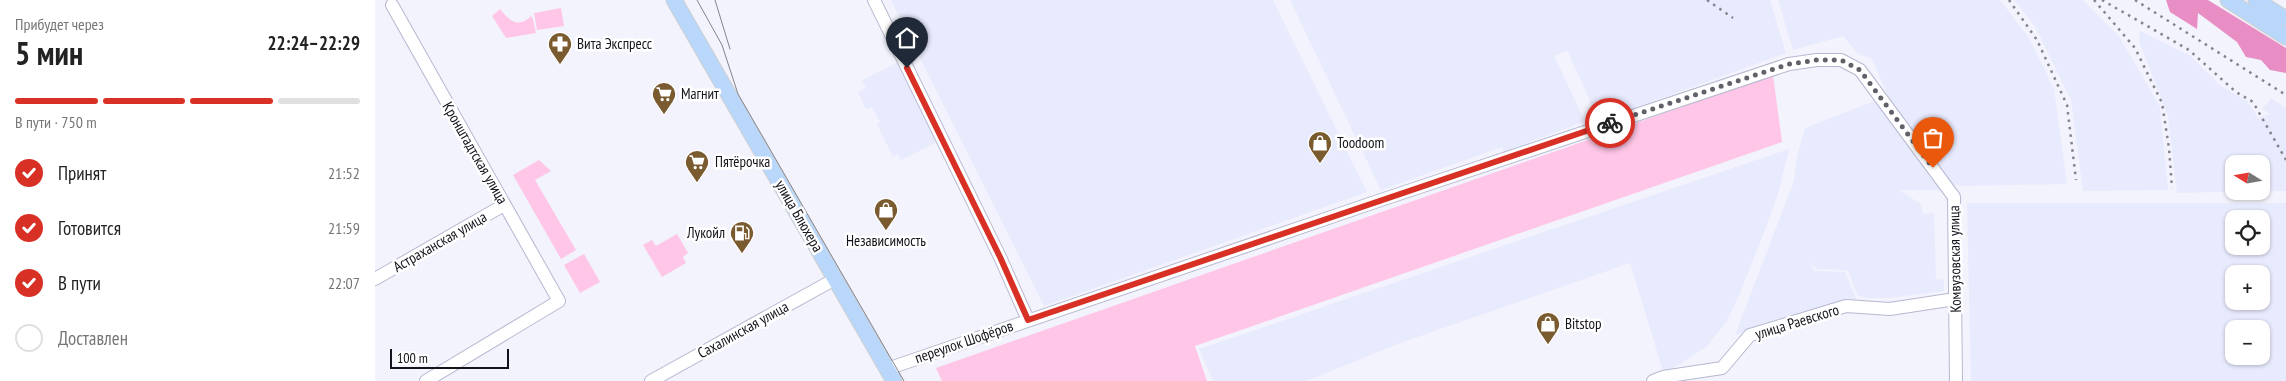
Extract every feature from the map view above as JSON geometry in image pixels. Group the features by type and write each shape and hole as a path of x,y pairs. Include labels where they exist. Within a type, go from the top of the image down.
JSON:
{"main road":[{"name":"улица Блюхера","path":"674,0 890,375"},
{"path":"2228,0 2286,37"},
{"path":"2256,0 2286,19"}],"street":[{"path":"874,0 1000,257 1028,320"},
{"name":"Кронштадтская улица","path":"392,5 559,301 426,381"},
{"name":"переулок Шофёров","path":"890,375 1028,320 1789,64 1817,60 1841,60"},
{"name":"Комвузовская улица","path":"1841,60 1860,70 1954,197 1957,381"},
{"name":"Астраханская улица","path":"375,280 504,205"},
{"name":"Сахалинская улица","path":"651,381 835,279"},
{"name":"улица Раевского","path":"1653,381 1663,377 1722,368 1750,335 1846,306 1890,309 1955,299"}],"shaded area":[{"path":"891,0 1273,0 1367,192 1044,306"},
{"path":"1290,0 1770,0 1786,53 1599,121 1567,50 1554,56 1585,121 1504,152 1502,147 1381,190"},
{"path":"1778,0 2000,0 2029,38 2054,89 2067,184 1961,186 1947,183 1889,99 1872,59 1857,53 1843,36 1793,50"},
{"path":"2014,0 2083,0 2119,36 2160,107 2168,190 2083,191 2071,100 2036,28"},
{"path":"2166,0 2208,0 2286,48 2286,73 2270,70 2261,60 2246,57 2237,42 2198,13 2197,29 2170,12"},
{"path":"561,8 564,26 537,30 534,13"},
{"path":"500,9 514,22 522,22 531,16 536,33 506,38 492,16"},
{"path":"2140,31 2189,55 2221,86 2247,101 2258,118 2271,114 2261,108 2267,105 2271,98 2286,108 2286,191 2270,191 2270,155 2225,155 2225,192 2177,193 2168,116 2139,41"},
{"path":"897,63 937,142 901,160 898,154 893,157 877,124 880,122 872,107 866,109 858,92 866,88 862,80"},
{"path":"1773,75 1782,142 1195,346 1207,381 942,381 936,368"},
{"path":"1877,100 1942,190 1899,190 1921,204 1923,214 1934,213 1936,279 1944,280 1944,291 1888,298 1868,298 1859,296 1850,274 1846,270 1817,269 1810,262 1814,271 1845,272 1856,299 1735,335 1794,181 1797,156 1805,128"},
{"path":"1789,149 1778,194 1740,293 1727,321 1706,347 1664,374 1630,263 1400,343 1307,381 1213,381 1199,349"},
{"path":"539,160 551,171 535,180 576,250 561,259 513,175"},
{"path":"1967,203 2286,203 2286,381 1971,381"},
{"path":"677,234 688,253 683,257 686,263 662,277 643,245 652,240 656,246"},
{"path":"584,254 600,282 580,293 564,265"}],"tram line":[{"path":"697,0 722,45 738,94 904,381"},
{"path":"715,0 730,49"}],"railway":[{"path":"1707,0 1733,18"},
{"path":"2009,0 2037,40 2067,105 2076,180"},
{"path":"2094,0 2135,48 2162,103 2169,148 2172,188"},
{"path":"2102,0 2189,50 2236,92 2253,102 2286,160"},
{"path":"2135,0 2286,95"}],"way so far":[{"path":"1610,123 1789,64 1817,60 1841,60 1860,70 1933,168"}],"place":[{"name":"Вита Экспресс","path":"560,65"},
{"name":"Магнит","path":"664,115"},
{"name":"Toodoom","path":"1320,164"},
{"name":"Пятёрочка","path":"697,183"},
{"name":"Независимость","path":"886,231"},
{"name":"Лукойл","path":"742,254"},
{"name":"Bitstop","path":"1548,345"}],"route":[{"path":"907,68 1000,257 1028,320 1610,123"}]}
